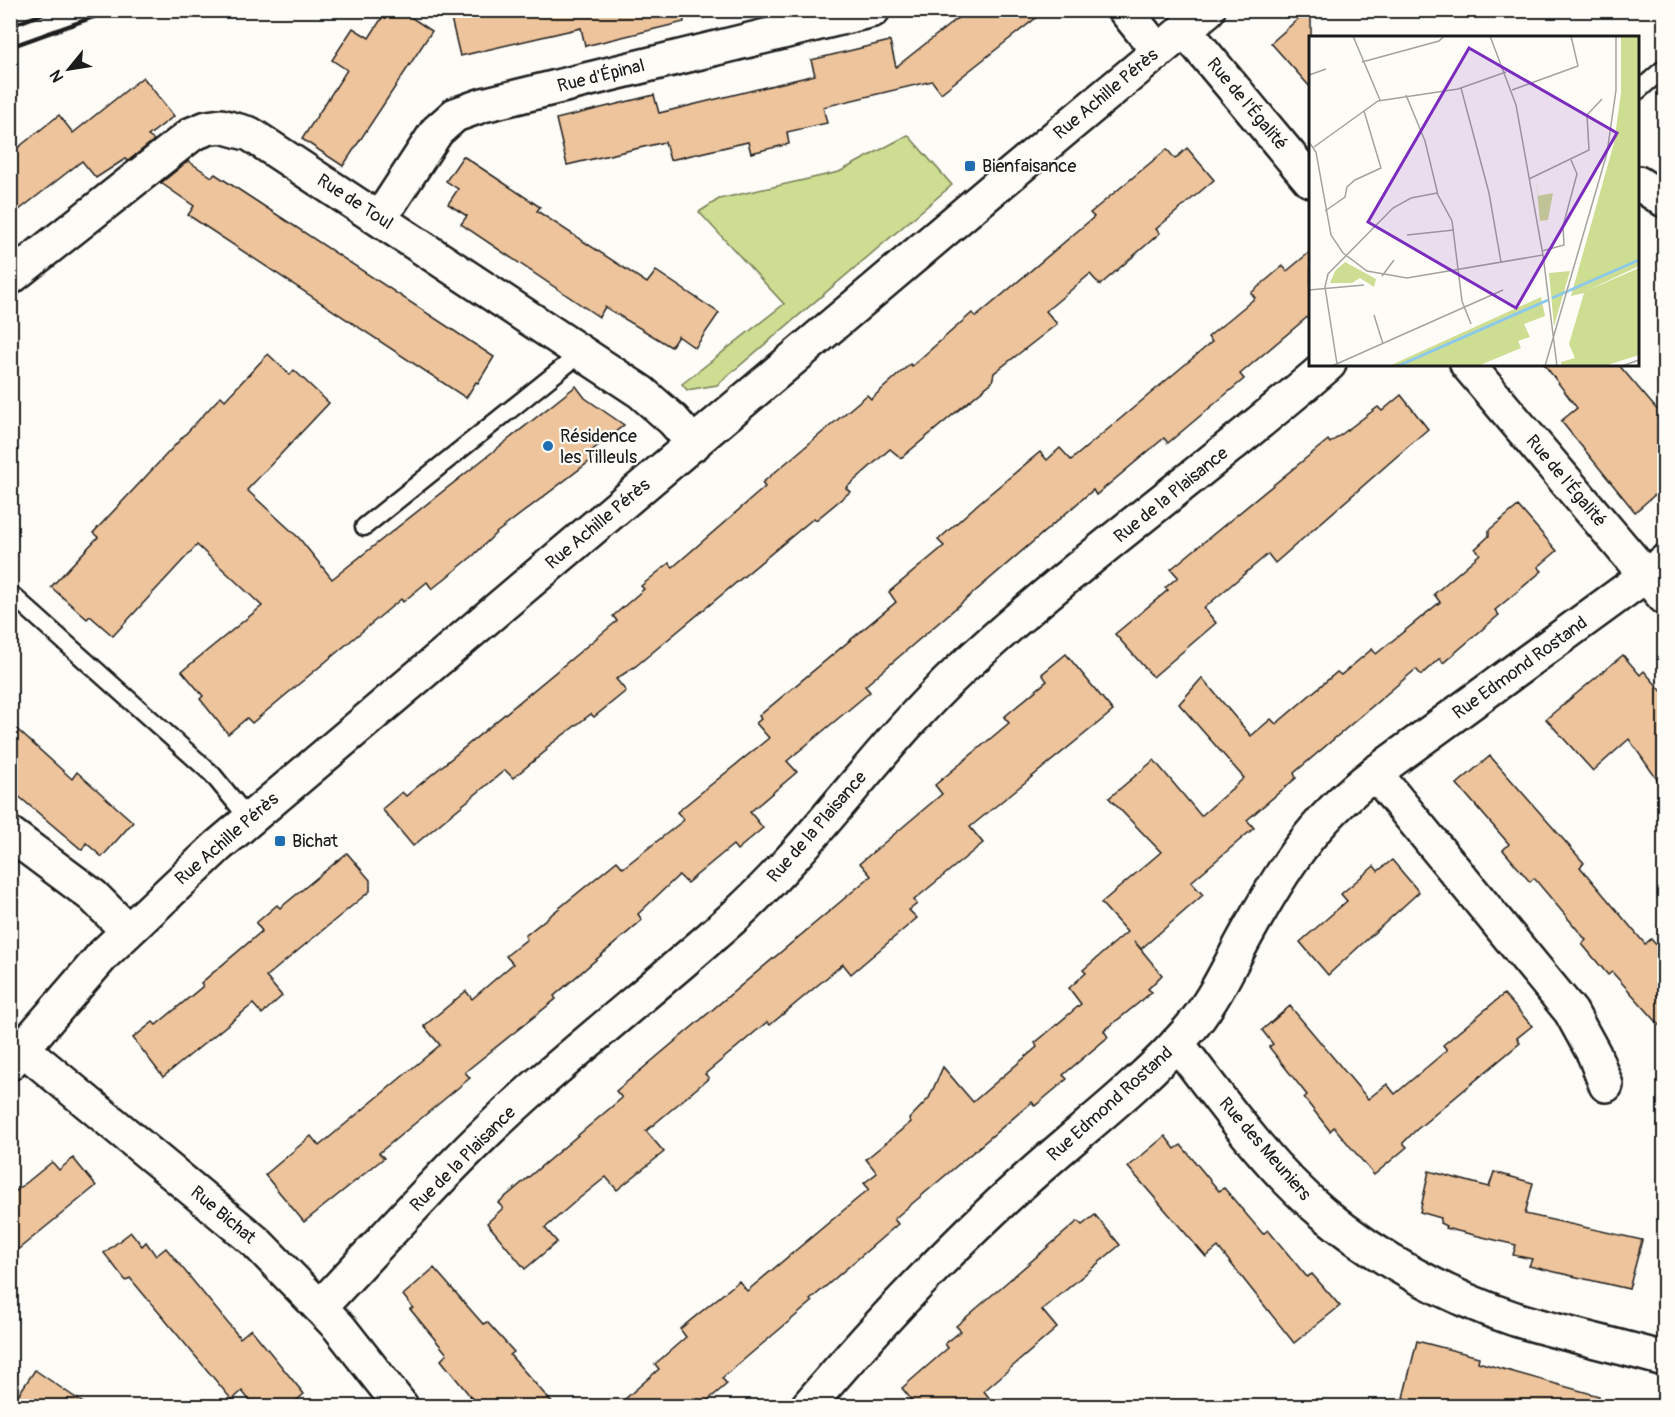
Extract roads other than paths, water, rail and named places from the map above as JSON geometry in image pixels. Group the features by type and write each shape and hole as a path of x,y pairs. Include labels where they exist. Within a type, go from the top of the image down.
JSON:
{"street":[{"name":"Rue d'Épinal","path":"380,219 436,131 455,115 483,105 873,10"},
{"path":"1125,10 1158,51"},
{"name":"Rue Achille Pérès","path":"16,1055 83,976 127,930 249,819 1196,20"},
{"name":"Rue de l'Égalité","path":"1196,20 1309,177"},
{"name":"Rue de Toul","path":"10,278 192,134 207,128 230,127 250,134 656,403 694,444"},
{"path":"1639,184 1665,200"},
{"name":"Rue de la Plaisance","path":"320,1306 511,1110 735,916 772,880 888,746 958,672 1038,602 1242,438 1327,366"},
{"name":"Rue de l'Égalité","path":"1469,366 1658,578"},
{"name":"Rue Edmond Rostand","path":"808,1407 903,1299 974,1228 1030,1176 1144,1078 1177,1043 1211,1000 1295,852 1332,809 1375,773 1658,578"},
{"path":"1375,773 1571,1012 1594,1054 1606,1085"},
{"path":"10,834 93,896 127,930"},
{"name":"Rue des Meuniers","path":"1177,1043 1280,1171 1321,1211 1389,1260 1437,1286 1516,1319 1665,1359"},
{"name":"Rue Bichat","path":"16,1055 257,1243 320,1306 401,1407"}],"lane":[{"path":"1639,90 1665,68"},
{"path":"364,526 581,352"},
{"path":"10,593 212,774 249,819"}],"railway":[{"path":"10,26 53,10"},
{"path":"10,47 113,10"}],"place":[{"name":"Bienfaisance","path":"970,166"},
{"name":"Résidence les Tilleuls","path":"548,446"},
{"name":"Bichat","path":"280,841"}]}
